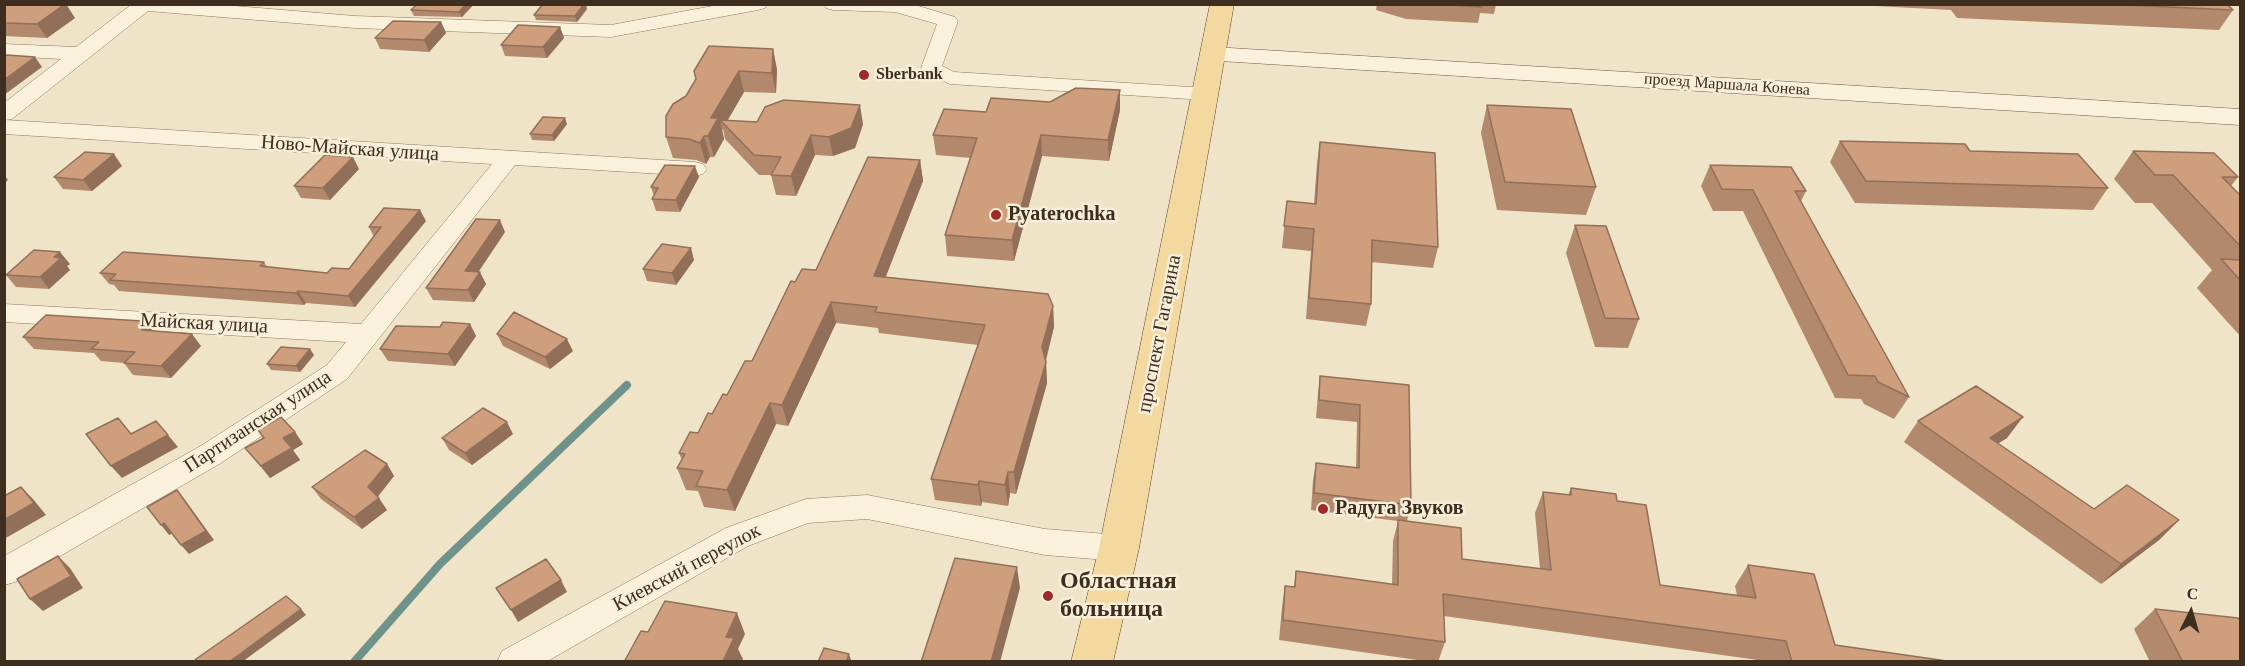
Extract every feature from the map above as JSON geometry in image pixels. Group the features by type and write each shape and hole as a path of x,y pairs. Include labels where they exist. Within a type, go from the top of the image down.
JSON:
{"main road":[{"name":"проспект Гагарина","path":"1092,662 1119,548 1222,4"}],"street":[{"path":"665,22 689,10 694,4"},
{"path":"4,114 144,5 356,22 611,32 758,4"},
{"path":"833,4 896,6 948,21 931,68 950,78 1206,94"},
{"path":"4,50 83,54"},
{"name":"проезд Маршала Конева","path":"1213,55 2241,117"},
{"name":"Ново-Майская улица","path":"4,127 695,169"},
{"name":"Партизанская улица","path":"4,572 210,455 337,372 508,159"},
{"name":"Майская улица","path":"4,313 368,334"},
{"name":"Киевский переулок","path":"514,662 737,537 806,511 867,507 1045,542 1119,548"}],"building":[{"path":"4,4 65,4 37,24 4,23"},
{"path":"417,4 466,4 459,12 411,10"},
{"path":"543,4 584,4 575,16 534,15"},
{"path":"1437,4 1481,4 1482,7"},
{"path":"2104,4 2227,4 2233,10"},
{"path":"393,21 441,22 424,40 375,38"},
{"path":"518,25 560,27 543,47 501,45"},
{"path":"709,46 773,49 772,73 739,71 711,118 718,118 708,136 704,136 700,143 689,139 666,137 666,116 673,104 686,96 696,79 694,71"},
{"path":"7,55 35,57 4,80 4,57"},
{"path":"1076,88 1120,90 1108,140 1041,135 1012,240 945,235 977,138 933,135 944,109 986,112 991,98 1050,102"},
{"path":"784,100 860,105 851,128 829,137 811,135 791,176 771,175 781,157 754,155 720,120 757,122 765,107"},
{"path":"1487,105 1571,109 1596,187 1505,182"},
{"path":"543,117 565,118 552,135 530,134"},
{"path":"1840,141 1965,144 1970,151 2078,154 2108,188 1866,181"},
{"path":"1320,142 1435,153 1438,247 1372,240 1371,304 1309,298 1314,229 1284,226 1287,201 1316,204"},
{"path":"2133,151 2214,153 2238,177 2222,177 2241,196 2241,247 2173,175 2155,175"},
{"path":"85,152 114,154 83,180 54,177"},
{"path":"325,155 353,157 323,188 294,186"},
{"path":"868,157 920,160 874,276 1048,294 1053,306 1042,347 1046,362 1014,472 1008,472 1005,485 979,481 978,485 931,479 985,325 875,312 877,307 831,302 782,405 770,403 727,490 696,486 703,471 677,468 685,454 679,453 690,432 698,433 708,413 712,414 723,394 727,395 745,361 752,361 791,281 795,282 802,269 816,270"},
{"path":"665,165 695,166 676,200 652,199 658,188 651,187"},
{"path":"1710,165 1791,167 1806,191 1795,191 1909,397 1878,382 1875,376 1848,375 1753,190 1722,189"},
{"path":"384,208 420,210 348,296 110,280 116,274 100,273 123,252 264,262 260,266 327,273 332,268 349,269 381,227 369,227"},
{"path":"476,219 500,220 465,271 480,272 468,290 426,288"},
{"path":"1575,225 1606,226 1639,319 1605,318"},
{"path":"662,244 691,248 672,273 643,269"},
{"path":"34,250 60,252 54,257 61,258 40,277 6,275"},
{"path":"2221,259 2241,260 2241,281"},
{"path":"514,312 567,339 545,357 497,334"},
{"path":"46,315 142,321 139,324 147,324 142,330 192,334 161,366 124,363 135,352 91,349 99,342 23,337"},
{"path":"443,322 470,324 448,354 380,349 396,326 440,327"},
{"path":"281,347 310,349 296,366 267,364"},
{"path":"1320,376 1409,385 1411,505 1314,493 1316,463 1359,468 1360,405 1319,400"},
{"path":"1976,386 2023,417 1990,438 2094,509 2127,485 2179,520 2121,564 1918,421"},
{"path":"483,408 507,422 465,453 442,438"},
{"path":"281,417 295,432 283,438 292,448 261,466 245,448 264,438 258,430"},
{"path":"118,418 131,434 156,421 168,435 111,466 86,434"},
{"path":"365,450 387,464 368,487 379,498 354,517 312,487"},
{"path":"21,487 34,503 4,520 4,494"},
{"path":"1571,488 1616,494 1617,501 1646,505 1660,585 1756,598 1748,565 1814,574 1835,645 1954,662 1792,662 1786,641 1443,594 1445,642 1283,620 1285,586 1295,587 1296,571 1398,585 1398,520 1461,528 1462,559 1551,570 1543,492 1571,495"},
{"path":"177,490 206,531 181,545 164,523 161,525 147,507"},
{"path":"58,556 71,576 30,599 17,579"},
{"path":"955,558 1017,567 991,662 921,662"},
{"path":"546,559 561,580 511,610 496,588"},
{"path":"286,596 301,609 229,662 194,662 196,659"},
{"path":"665,601 737,613 726,637 734,638 723,661 726,662 624,662 641,631 648,632"},
{"path":"2155,609 2238,618 2241,622 2241,662 2183,662"},
{"path":"824,648 849,654 846,662 818,662"}],"waterway":[{"path":"354,662 440,564 627,385"}],"place":[{"name":"Sberbank","path":"864,75"},
{"name":"Pyaterochka","path":"996,215"},
{"name":"Радуга Звуков","path":"1323,509"},
{"name":"Областная больница","path":"1048,596"}]}
